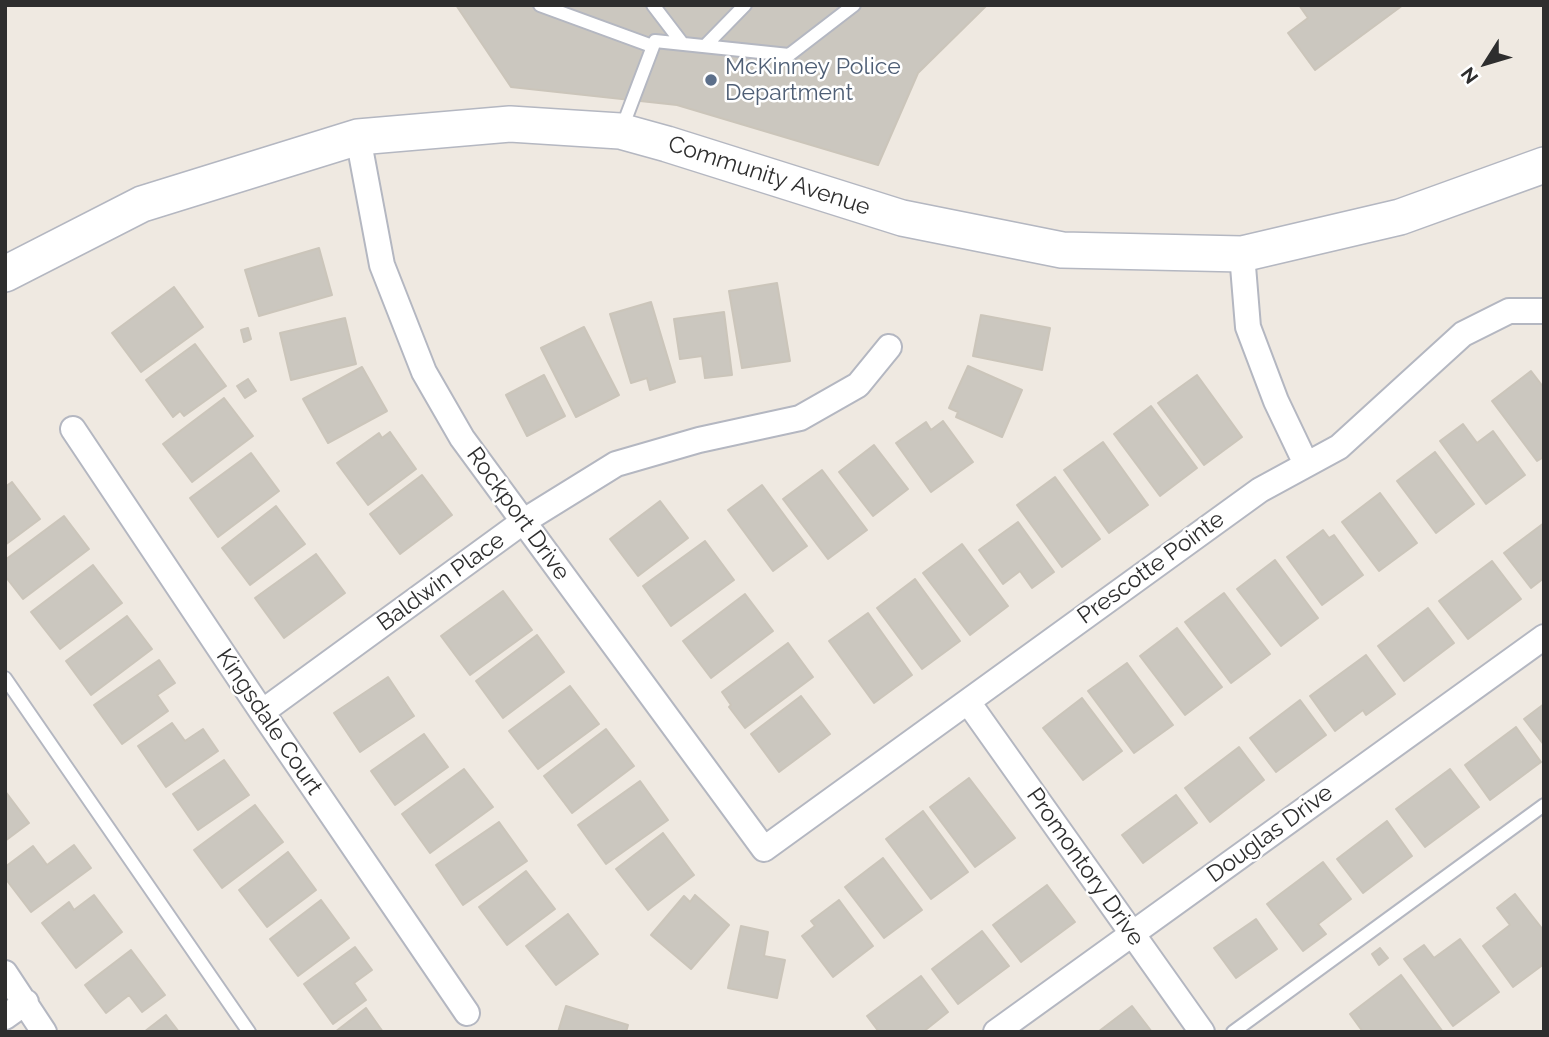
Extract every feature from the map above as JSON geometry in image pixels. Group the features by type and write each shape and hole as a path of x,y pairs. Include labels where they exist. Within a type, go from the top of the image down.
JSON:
{"street":[{"name":"Community Avenue","path":"5,274 142,204 358,137 510,124 620,131 902,218 1062,250 1242,254 1400,217 1544,165"},
{"name":"Rockport Drive","path":"358,137 382,265 424,372 462,438 764,849"},
{"path":"1242,254 1248,327 1276,401 1307,464"},
{"name":"Prescotte Pointe","path":"764,849 1260,490 1339,447 1463,334 1509,311 1544,311"},
{"name":"Baldwin Place","path":"262,712 524,521 616,464 699,440 800,418 858,385 889,347"},
{"name":"Kingsdale Court","path":"73,429 467,1013"},
{"name":"Douglas Drive","path":"996,1032 1544,636"},
{"name":"Promontory Drive","path":"968,702 1202,1032"},
{"path":"5,974 44,1032"},
{"path":"5,1017 26,1002"}],"lane":[{"path":"540,5 652,46"},
{"path":"653,5 682,43"},
{"path":"705,46 745,5"},
{"path":"620,131 654,41 789,55 854,5"},
{"path":"5,678 249,1032"},
{"path":"1233,1032 1544,805"}],"building":[{"name":"McKinney Police Department","path":"456,5 987,5 918,73 878,165 677,105 511,87"},
{"path":"1299,5 1403,5 1315,70 1288,33 1308,18"},
{"path":"319,248 332,295 259,316 245,270"},
{"path":"777,283 790,361 742,368 729,291"},
{"path":"174,287 203,327 141,372 112,333"},
{"path":"651,302 675,382 650,390 647,378 631,383 610,314"},
{"path":"724,312 732,375 705,378 702,356 680,359 674,319"},
{"path":"981,315 1050,328 1042,370 973,356"},
{"path":"345,318 356,364 291,380 280,333"},
{"path":"584,327 619,395 576,417 541,348"},
{"path":"248,328 251,339 244,342 241,330"},
{"path":"195,344 226,386 184,416 180,411 173,417 146,380"},
{"path":"968,366 1022,390 1002,437 956,417 958,412 949,408"},
{"path":"362,367 387,411 328,443 303,399"},
{"path":"1531,371 1544,388 1544,457 1537,461 1492,401"},
{"path":"544,375 565,416 527,436 506,395"},
{"path":"1197,375 1242,437 1204,465 1158,403"},
{"path":"248,379 256,391 245,398 237,386"},
{"path":"224,398 253,436 192,482 163,444"},
{"path":"1151,406 1197,468 1160,496 1114,434"},
{"path":"943,421 973,462 931,492 896,443 926,422 931,430"},
{"path":"1463,424 1477,443 1493,431 1525,475 1486,504 1440,441"},
{"path":"390,432 416,469 368,505 337,463 379,433 382,438"},
{"path":"1103,442 1148,505 1109,533 1064,470"},
{"path":"874,445 908,489 873,516 839,472"},
{"path":"1435,452 1474,504 1436,533 1397,481"},
{"path":"251,453 279,491 218,537 190,498"},
{"path":"822,470 867,530 828,559 783,499"},
{"path":"422,475 452,515 400,554 370,514"},
{"path":"1055,477 1100,539 1062,567 1017,505"},
{"path":"12,482 40,519 5,545 5,487"},
{"path":"762,485 807,546 773,571 728,510"},
{"path":"1380,493 1417,543 1379,571 1342,522"},
{"path":"660,501 688,538 638,576 610,539"},
{"path":"276,506 305,544 250,585 222,548"},
{"path":"64,516 89,549 23,599 5,576 5,560"},
{"path":"1018,522 1054,572 1032,588 1020,571 1003,584 979,550"},
{"path":"1544,523 1544,578 1531,588 1504,553"},
{"path":"1323,530 1329,538 1334,535 1363,575 1322,605 1287,557"},
{"path":"705,541 734,580 671,626 643,586"},
{"path":"962,544 1008,606 970,635 923,573"},
{"path":"316,554 345,593 284,638 255,598"},
{"path":"1275,560 1318,618 1281,646 1237,589"},
{"path":"1492,561 1521,599 1468,639 1439,601"},
{"path":"93,565 122,603 60,649 31,612"},
{"path":"915,579 960,641 922,669 877,608"},
{"path":"503,591 532,630 470,675 441,636"},
{"path":"1224,593 1270,654 1231,683 1185,622"},
{"path":"745,594 773,631 711,678 683,641"},
{"path":"1428,608 1454,643 1404,681 1378,646"},
{"path":"868,613 912,675 874,703 829,641"},
{"path":"127,616 152,649 91,695 66,661"},
{"path":"1177,628 1222,687 1185,715 1140,656"},
{"path":"537,635 564,672 503,718 476,681"},
{"path":"788,643 813,677 745,728 729,707 731,705 722,692"},
{"path":"1366,655 1395,694 1366,715 1363,710 1335,731 1310,696"},
{"path":"159,660 175,683 157,695 168,711 122,744 94,705"},
{"path":"1127,663 1173,725 1134,753 1088,691"},
{"path":"388,677 414,716 360,752 334,713"},
{"path":"570,686 599,724 538,769 509,731"},
{"path":"801,696 830,734 779,772 751,734"},
{"path":"1082,698 1122,751 1083,780 1043,728"},
{"path":"1300,700 1326,735 1276,772 1250,738"},
{"path":"1544,704 1544,745 1524,719"},
{"path":"172,723 185,741 203,729 218,751 166,787 138,746"},
{"path":"1516,727 1541,762 1490,800 1465,765"},
{"path":"606,729 634,766 572,813 544,776"},
{"path":"424,734 448,767 395,805 371,771"},
{"path":"1239,747 1264,780 1210,822 1185,788"},
{"path":"224,760 249,795 198,830 173,794"},
{"path":"464,769 493,807 430,853 402,814"},
{"path":"1450,769 1479,807 1425,847 1396,809"},
{"path":"969,778 1015,838 975,867 930,807"},
{"path":"640,781 668,820 606,864 578,825"},
{"path":"5,791 29,823 5,841"},
{"path":"1176,795 1197,823 1143,863 1122,835"},
{"path":"255,805 283,842 222,888 194,850"},
{"path":"923,811 968,872 931,899 886,839"},
{"path":"1387,821 1412,856 1363,893 1337,859"},
{"path":"499,822 527,861 463,905 436,865"},
{"path":"663,833 694,875 648,910 616,869"},
{"path":"74,845 91,868 31,912 5,878 5,867 33,846 47,865"},
{"path":"288,852 316,890 267,927 239,890"},
{"path":"883,858 922,910 884,938 845,887"},
{"path":"1323,862 1351,899 1318,924 1326,934 1303,951 1267,904"},
{"path":"526,871 555,909 507,945 479,907"},
{"path":"1047,885 1075,922 1021,962 993,925"},
{"path":"1515,894 1544,931 1544,964 1513,987 1483,946 1510,925 1497,908"},
{"path":"94,895 122,932 76,968 42,923 69,902 74,910"},
{"path":"695,895 729,925 691,969 651,935 684,896 690,902"},
{"path":"321,900 349,938 298,976 270,939"},
{"path":"839,900 873,946 833,977 802,936 815,926 811,921"},
{"path":"568,914 598,954 556,985 526,946"},
{"path":"1256,919 1277,949 1236,978 1214,948"},
{"path":"741,926 768,932 764,956 785,960 777,998 728,988"},
{"path":"982,931 1009,966 958,1004 932,969"},
{"path":"1460,939 1499,992 1453,1026 1404,959 1424,945 1434,958"},
{"path":"355,947 372,970 354,983 366,1000 333,1024 304,984"},
{"path":"1380,948 1388,958 1379,965 1372,954"},
{"path":"131,950 165,995 142,1012 129,995 106,1013 85,985"},
{"path":"1401,975 1443,1032 1363,1032 1350,1014"},
{"path":"921,976 948,1012 923,1032 879,1032 867,1016"},
{"path":"566,1006 628,1025 626,1032 558,1032"},
{"path":"1132,1006 1152,1032 1098,1032"},
{"path":"366,1008 383,1032 335,1032"},
{"path":"166,1015 179,1032 144,1032"}],"place":[{"name":"McKinney Police Department","path":"711,80"}]}
